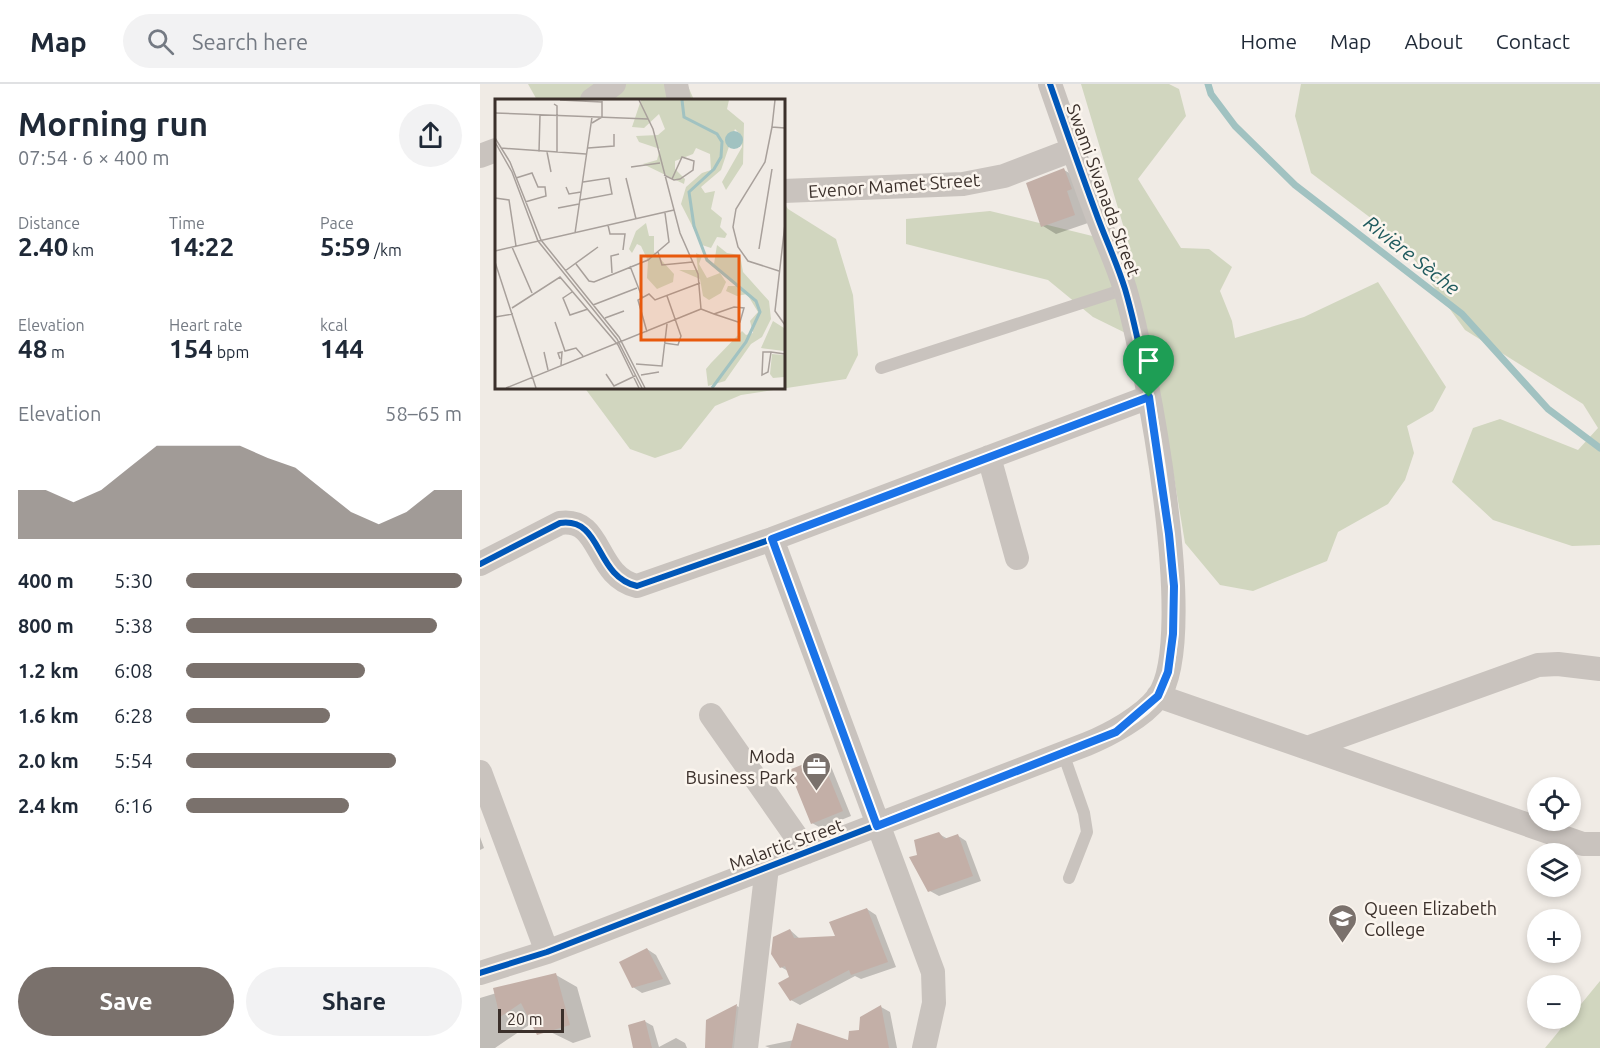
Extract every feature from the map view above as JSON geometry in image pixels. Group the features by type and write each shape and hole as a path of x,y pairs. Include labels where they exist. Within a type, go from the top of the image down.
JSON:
{"street":[{"path":"593,99 614,84"},
{"path":"676,84 679,99"},
{"name":"Swami Sivanada Street","path":"1050,84 1072,150 1125,289 1149,397 1169,534 1174,586 1173,634 1168,672 1158,696"},
{"path":"480,156 495,150"},
{"name":"Evenor Mamet Street","path":"784,191 963,184 1004,176 1072,150"},
{"path":"482,556 560,523 571,522 583,526 617,579 637,586 772,539 1149,397"},
{"path":"989,457 1017,558"},
{"path":"772,539 933,972 934,1003 924,1048"},
{"path":"1307,748 1538,665 1558,664 1600,669"},
{"path":"1158,696 1582,844 1600,844"},
{"name":"Malartic Street","path":"480,973 547,952 1116,732 1158,696"},
{"path":"711,715 807,852"},
{"path":"480,772 547,952"},
{"path":"746,1048 767,867"}],"lane":[{"path":"881,368 1125,289"},
{"path":"1063,753 1084,813 1087,832 1069,878"}],"green space":[{"path":"528,84 687,84 694,99 536,99"},
{"path":"1081,84 1169,84 1179,89 1186,116 1138,179 1181,248 1209,249 1232,267 1220,291 1232,321 1235,338 1304,317 1378,282 1446,387 1433,411 1407,426 1414,453 1405,480 1388,504 1338,532 1327,561 1253,591 1220,585 1185,543 1152,346 1093,317 1048,280 906,244 906,219 990,211 1129,245"},
{"path":"1301,84 1600,84 1600,545 1572,546 1493,520 1452,482 1473,428 1500,419 1578,450 1598,428 1583,404 1465,330 1400,240 1311,173 1295,116"},
{"path":"784,203 788,209 836,239 853,295 858,355 846,379 741,395 715,406 681,449 655,458 630,449 585,388 784,388"},
{"path":"1600,981 1600,1048 1545,1048 1561,1029 1581,1029 1581,1004"}],"building":[{"path":"1064,168 1072,189 1067,191 1075,215 1041,227 1026,183"},
{"name":"Moda Business Park","path":"821,757 843,811 811,824 789,770"},
{"path":"939,832 944,839 958,834 973,876 928,892 909,857 917,855 914,840"},
{"path":"867,908 888,962 851,975 849,970 790,1001 778,983 789,977 785,966 780,968 771,954 773,937 790,929 794,938 835,936 829,922"},
{"path":"647,948 663,979 632,988 619,962"},
{"path":"556,973 570,1025 537,1035 521,1003 500,1017 493,988"},
{"path":"737,1004 732,1048 705,1048 706,1020"},
{"path":"881,1005 889,1048 790,1048 797,1023 848,1040 849,1031 859,1030 860,1017"},
{"path":"645,1020 652,1048 633,1048 628,1025"}],"waterway":[{"name":"Rivière Sèche","path":"1208,84 1211,94 1235,126 1295,185 1462,314 1548,409 1600,448"}],"cycle path":[{"path":"480,973 547,952 1087,744 1135,718 1158,697 1170,666 1174,619 1172,561 1156,434 1125,289 1050,84"},
{"path":"480,564 560,523 574,524 584,529 592,538 613,571 623,580 637,586 772,539 1149,397"}],"place":[{"name":"Moda Business Park","path":"816,792"},
{"name":"Queen Elizabeth College","path":"1343,944"}],"route":[{"path":"1149,397 1169,534 1174,586 1173,634 1168,672 1158,696 1116,732 877,826 772,539 1149,397"}]}
